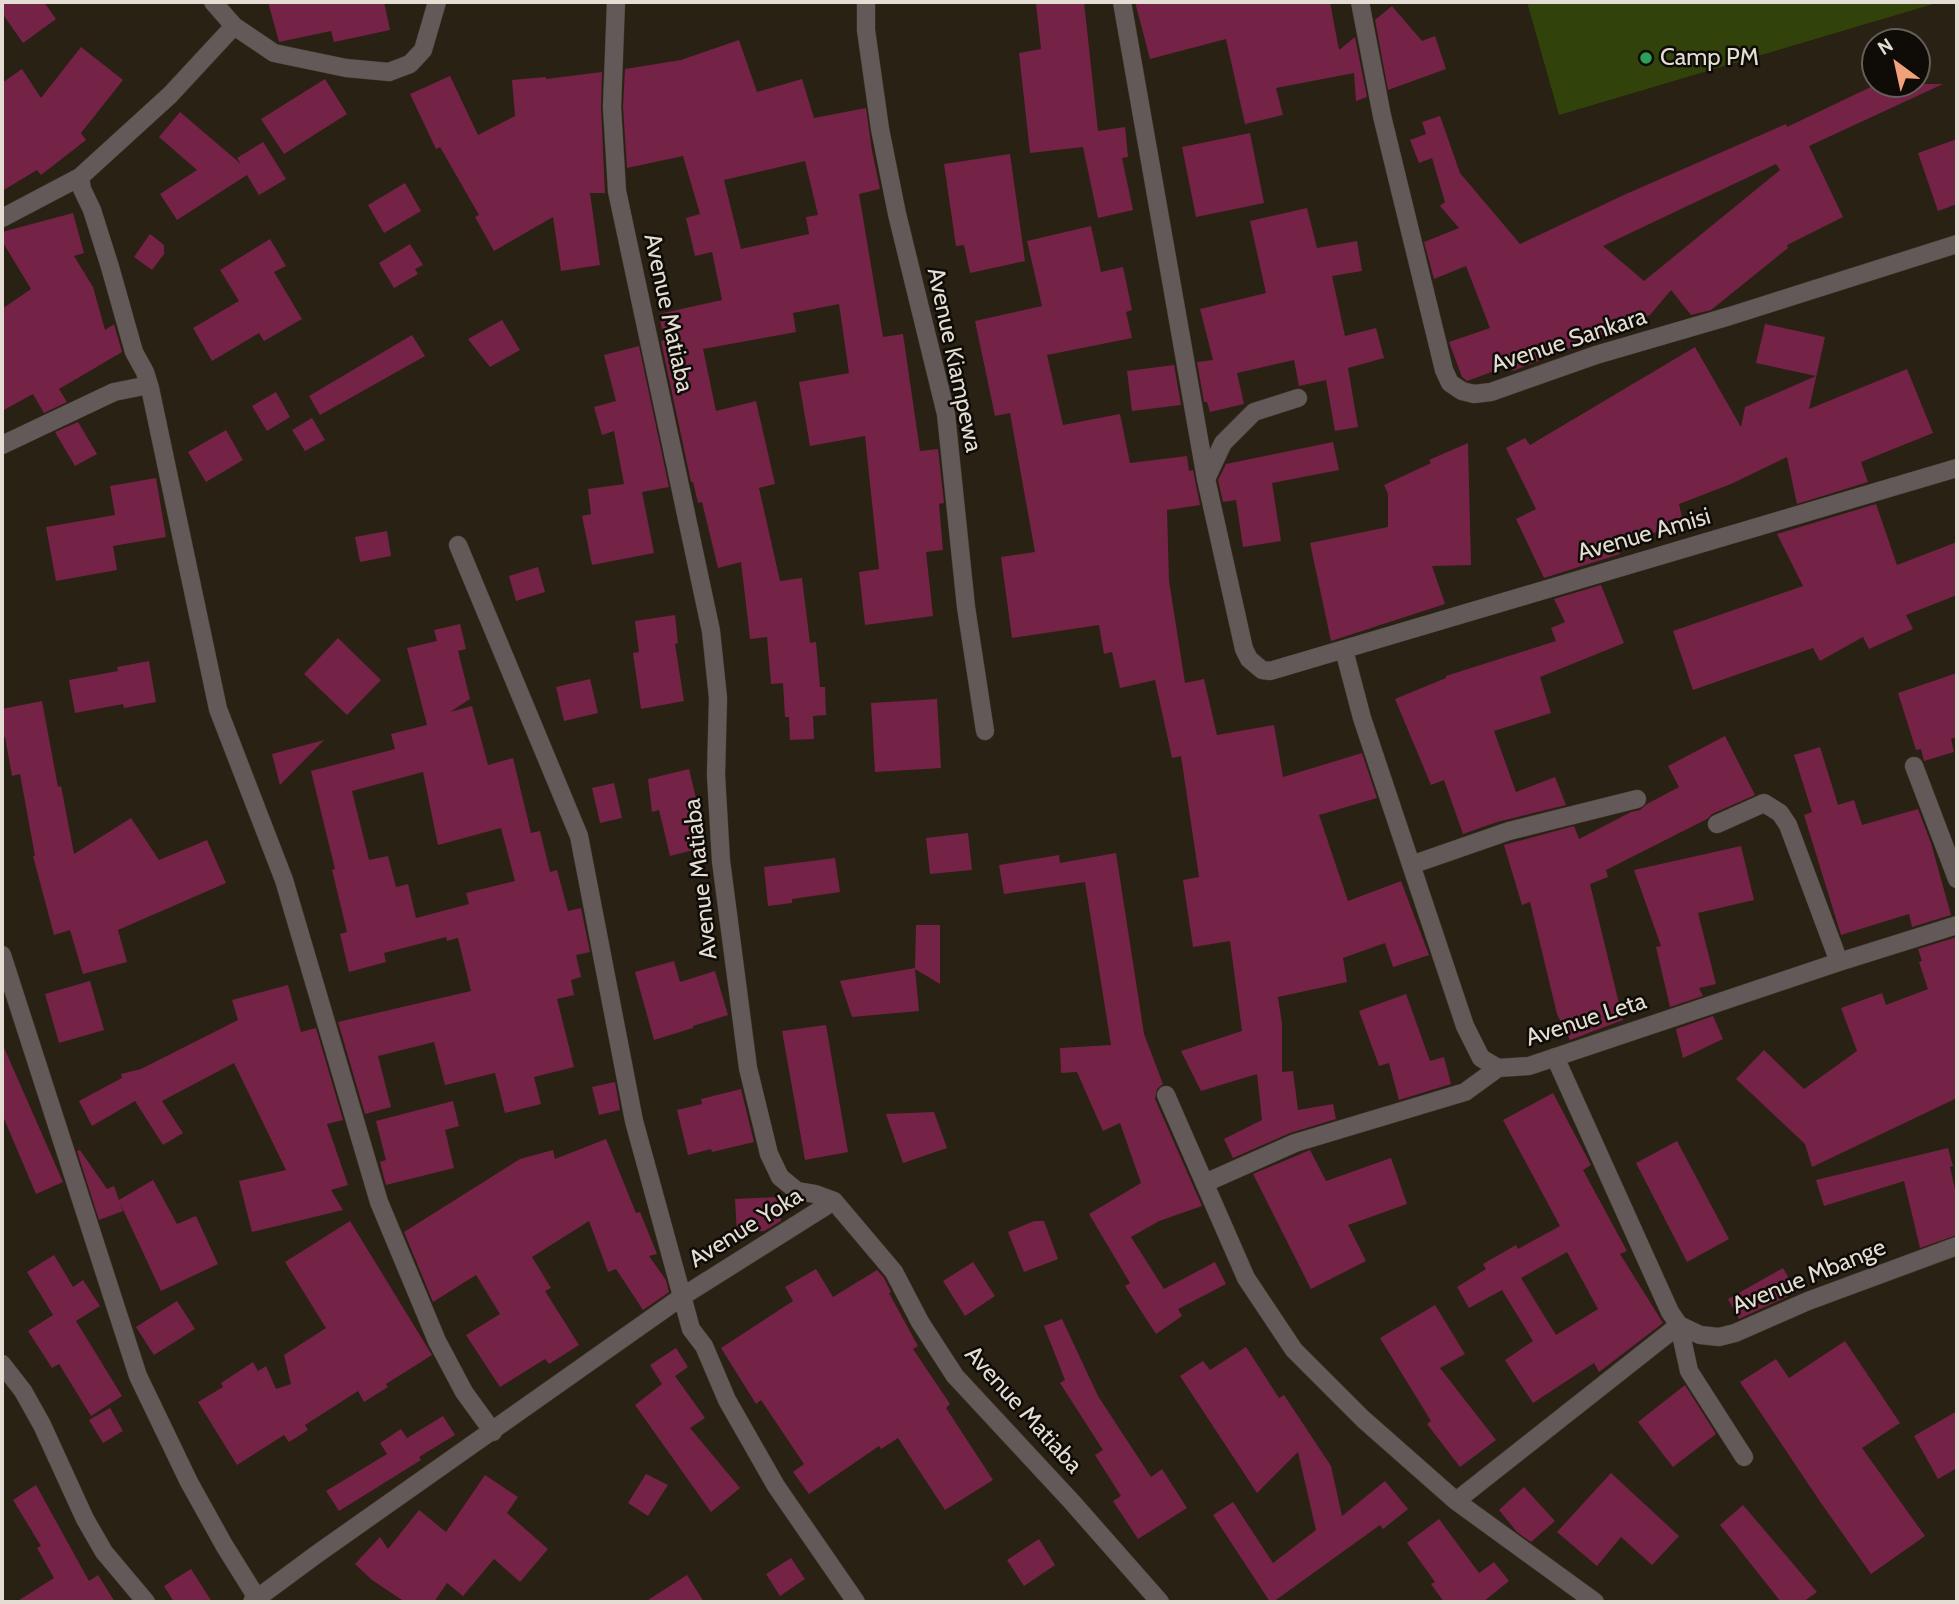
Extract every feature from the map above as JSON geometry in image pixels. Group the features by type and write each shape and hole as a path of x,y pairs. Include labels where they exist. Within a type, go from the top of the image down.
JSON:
{"street":[{"path":"213,2 234,26 274,53 346,68 389,72 410,64 423,50 437,2"},
{"name":"Avenue Matiaba","path":"616,2 612,107 617,191 711,631 718,698 716,775 721,860 748,1068 769,1154 780,1177 797,1191 834,1201 894,1272 920,1322 956,1376 1160,1602"},
{"name":"Avenue Kiampewa","path":"866,2 866,30 880,129 897,214 946,414 966,607 985,731"},
{"name":"Avenue Amisi","path":"1122,2 1206,479 1241,638 1249,659 1262,670 1270,671 1344,650 1957,468"},
{"name":"Avenue Sankara","path":"1360,2 1382,116 1444,370 1450,383 1462,391 1474,394 1491,392 1596,355 1730,316 1957,244"},
{"path":"2,218 80,177 170,95 234,26"},
{"path":"80,177 134,352 150,388 218,709 285,880 379,1202 437,1341 464,1392 493,1432"},
{"path":"2,445 114,392 144,386 150,388"},
{"path":"1206,479 1223,443 1254,412 1298,398"},
{"path":"458,545 579,836 634,1121 691,1329 704,1346 727,1399 776,1486 856,1602"},
{"name":"Avenue Leta","path":"1344,650 1362,718 1465,1026 1481,1058 1498,1068 1529,1066 1957,925"},
{"path":"1914,766 1957,879"},
{"path":"1411,865 1509,831 1637,799"},
{"path":"1717,824 1764,803 1780,813 1788,825 1839,962"},
{"path":"2,955 138,1376 189,1482 255,1600"},
{"path":"1555,1057 1670,1312 1679,1325 1689,1371 1744,1457"},
{"path":"1205,1183 1295,1143 1465,1092 1498,1068"},
{"path":"1166,1095 1246,1278 1294,1349 1363,1419 1456,1501 1595,1602"},
{"name":"Avenue Yoka","path":"255,1600 683,1296 834,1201"},
{"name":"Avenue Mbange","path":"1679,1325 1700,1335 1719,1337 1735,1333 1808,1301 1957,1246"},
{"path":"1456,1501 1679,1325"},
{"path":"2,1364 23,1391 42,1425 85,1519 104,1552 146,1602"}],"green space":[{"name":"Camp PM","path":"1527,2 1940,2 1559,115"}],"building":[{"path":"2,2 44,2 56,19 23,43 2,13"},
{"path":"268,2 384,2 390,30 334,42 331,31 279,42"},
{"path":"1084,2 1098,131 1125,127 1128,157 1122,158 1133,210 1098,218 1083,147 1030,153 1019,53 1041,49 1036,4"},
{"path":"1135,2 1330,2 1339,50 1355,37 1367,97 1356,101 1354,73 1276,88 1283,115 1245,124 1226,39 1150,59"},
{"path":"1392,6 1422,41 1435,36 1446,69 1388,90 1375,20"},
{"path":"739,40 757,92 802,79 814,118 866,108 880,189 859,194 883,337 903,334 920,451 938,449 944,503 939,504 943,550 926,552 933,616 865,625 859,572 879,569 865,436 810,446 799,382 849,373 839,304 793,313 796,332 703,349 716,411 756,401 775,484 759,488 780,581 802,578 810,643 816,642 820,687 825,687 826,715 813,716 814,739 790,740 789,717 785,717 783,683 771,684 767,637 750,639 741,562 718,568 702,502 698,503 691,482 661,341 664,340 659,314 722,300 712,252 695,256 686,218 700,214 683,156 627,168 623,107 625,69 681,60","holes":["805,161 818,215 806,217 809,234 741,249 724,180"]},
{"path":"81,47 123,80 81,133 86,140 41,175 37,170 2,191 2,83 22,69 41,98"},
{"path":"602,72 605,193 590,193 600,265 561,271 553,217 494,251 475,217 479,215 440,147 436,149 410,94 450,76 478,135 515,116 512,80"},
{"path":"325,79 347,114 284,154 261,119"},
{"path":"1931,84 1943,84 1931,90"},
{"path":"1861,92 1861,98 1913,98 1809,146 1843,217 1787,245 1788,248 1711,310 1691,315 1671,290 1650,315 1513,371 1511,365 1467,381 1462,377 1449,342 1490,328 1466,266 1434,279 1424,242 1459,228 1440,206 1445,202 1432,158 1419,163 1410,140 1426,134 1422,122 1440,116 1460,173 1520,244 1786,124 1787,127","holes":["1776,164 1780,170 1644,281 1603,246"]},
{"path":"180,112 241,164 237,158 263,142 286,179 259,195 247,175 177,220 160,194 197,170 159,137"},
{"path":"1250,133 1264,203 1196,217 1182,147"},
{"path":"1957,139 1957,204 1938,211 1918,153"},
{"path":"1010,154 1025,261 970,273 964,245 956,246 944,164"},
{"path":"405,183 421,211 384,233 368,205"},
{"path":"1307,208 1317,248 1357,241 1362,271 1332,276 1345,336 1376,328 1384,358 1348,368 1358,427 1335,431 1326,380 1299,386 1294,360 1237,373 1244,404 1210,412 1207,402 1204,402 1197,362 1213,360 1200,309 1266,293 1250,221"},
{"path":"73,213 84,253 74,256 93,287 105,330 114,324 122,352 59,389 67,402 44,413 33,394 2,411 2,309 31,289 2,241 2,232"},
{"path":"1091,226 1101,272 1123,267 1132,310 1126,312 1132,338 1047,355 1063,425 1120,414 1130,463 1187,456 1189,471 1193,470 1200,505 1167,510 1169,581 1185,683 1204,679 1217,735 1274,725 1283,777 1362,753 1377,798 1319,815 1348,901 1401,881 1429,955 1393,967 1385,943 1343,958 1347,982 1278,997 1282,1024 1282,1072 1293,1071 1298,1110 1333,1104 1336,1119 1290,1133 1233,1158 1224,1139 1262,1120 1257,1074 1201,1091 1181,1051 1242,1031 1230,941 1193,947 1183,880 1199,877 1181,756 1172,758 1155,680 1120,688 1112,652 1104,654 1099,625 1012,638 1001,557 1035,552 1010,413 995,416 975,321 1042,306 1027,241"},
{"path":"150,234 164,245 164,254 152,270 134,257"},
{"path":"270,239 286,266 274,272 302,319 264,341 259,333 212,361 193,328 239,301 220,270"},
{"path":"410,244 423,265 415,269 418,274 394,288 379,263"},
{"path":"502,320 520,350 490,367 468,339"},
{"path":"1765,324 1825,337 1809,409 1907,369 1933,433 1861,462 1868,482 1797,504 1787,457 1731,484 1679,504 1684,526 1614,542 1620,554 1544,578 1516,519 1536,509 1506,448 1525,438 1530,445 1695,347 1741,427 1745,407 1816,376 1756,363"},
{"path":"412,335 425,356 320,415 309,396"},
{"path":"639,346 669,487 642,492 654,553 592,565 582,516 591,514 588,489 624,484 614,431 602,435 594,407 616,401 604,355"},
{"path":"1174,365 1181,405 1132,411 1127,371"},
{"path":"276,392 290,417 267,431 252,406"},
{"path":"312,418 325,440 305,451 292,430"},
{"path":"78,422 97,454 75,466 55,432"},
{"path":"226,430 243,460 206,482 188,452"},
{"path":"1333,442 1339,470 1272,483 1281,541 1243,547 1236,500 1223,502 1218,480 1226,464"},
{"path":"1468,443 1471,565 1432,566 1445,604 1331,641 1310,543 1388,527 1388,494 1384,485 1431,463 1429,460"},
{"path":"156,478 166,537 113,546 117,570 56,581 46,527 115,515 110,486"},
{"path":"1876,504 1897,565 1957,542 1957,595 1906,615 1913,629 1869,649 1863,637 1820,661 1813,648 1693,690 1673,631 1803,586 1777,534"},
{"path":"387,531 391,556 360,562 355,537"},
{"path":"538,567 545,592 516,601 509,576"},
{"path":"1601,585 1624,643 1540,677 1551,713 1494,731 1516,792 1555,777 1566,805 1497,822 1463,834 1444,780 1431,785 1395,699 1446,676 1556,641 1551,628 1565,622 1554,599"},
{"path":"675,615 678,643 675,644 684,701 641,709 633,653 639,652 635,621"},
{"path":"460,624 466,649 458,651 470,699 450,712 472,706 488,765 513,758 531,833 540,831 550,872 557,870 568,911 581,908 590,952 576,955 581,977 571,980 574,995 557,999 574,1067 534,1077 541,1104 505,1113 495,1073 445,1085 434,1042 378,1056 391,1107 365,1114 338,1022 471,991 458,938 447,941 446,937 384,953 386,962 349,972 340,934 347,932 311,771 395,749 391,734 427,725 407,648 437,641 434,630","holes":["423,772 438,845 501,828 515,881 466,893 469,904 416,918 408,884 396,887 388,856 369,860 352,791"]},
{"path":"338,638 381,680 347,715 304,674"},
{"path":"149,661 156,702 124,708 123,704 75,713 69,680 118,671 117,667"},
{"path":"1957,673 1957,737 1951,739 1954,752 1924,761 1921,749 1916,750 1898,693"},
{"path":"590,679 598,713 564,721 556,687"},
{"path":"937,699 941,768 875,772 871,703"},
{"path":"42,701 74,854 131,818 159,860 207,840 226,883 118,930 127,962 83,974 70,930 54,935 33,856 20,774 12,776 5,737 2,737 2,709"},
{"path":"1725,736 1755,795 1712,814 1606,870 1608,877 1590,884 1623,1020 1570,1040 1557,1014 1530,902 1522,905 1504,845 1574,826 1579,839 1640,810 1679,787 1668,766"},
{"path":"324,740 280,785 272,754"},
{"path":"1820,747 1838,805 1854,800 1862,825 1918,809 1931,843 1951,915 1912,927 1909,914 1841,935 1804,815 1812,812 1794,755"},
{"path":"689,769 696,798 689,800 701,848 670,856 659,810 652,812 648,779"},
{"path":"614,783 622,818 600,823 592,788"},
{"path":"968,833 972,870 930,874 926,838"},
{"path":"1741,846 1754,900 1698,913 1716,984 1699,988 1703,996 1670,1007 1656,947 1661,946 1634,870"},
{"path":"1116,853 1144,1034 1163,1084 1157,1089 1155,1099 1202,1206 1159,1221 1131,1237 1164,1289 1215,1262 1226,1284 1178,1309 1182,1316 1156,1334 1125,1286 1130,1283 1089,1214 1141,1183 1120,1123 1103,1131 1077,1072 1061,1073 1060,1048 1111,1045 1085,882 1004,894 999,865 1059,855 1060,863"},
{"path":"835,858 840,892 792,899 792,903 768,906 764,867"},
{"path":"916,925 940,925 940,984 915,969 919,1011 852,1017 840,981 915,968"},
{"path":"1957,937 1957,1098 1812,1167 1805,1144 1736,1079 1764,1050 1804,1089 1857,1051 1841,1008 1882,993 1886,1005 1928,989 1919,962 1922,961 1918,949"},
{"path":"674,961 680,982 715,971 728,1015 654,1040 635,972"},
{"path":"90,981 104,1030 59,1043 45,994"},
{"path":"288,985 301,1032 316,1028 343,1120 327,1124 348,1185 331,1190 343,1210 252,1232 239,1181 286,1170 234,1063 162,1101 183,1133 163,1145 135,1101 92,1126 79,1101 122,1078 121,1074 141,1069 238,1020 232,1000"},
{"path":"1406,994 1430,1061 1444,1057 1451,1084 1399,1100 1389,1063 1379,1066 1359,1011"},
{"path":"1713,1016 1723,1039 1683,1058 1676,1029"},
{"path":"826,1025 848,1152 805,1160 782,1031"},
{"path":"2,1043 63,1182 36,1194 2,1114"},
{"path":"615,1082 620,1110 599,1115 592,1087"},
{"path":"741,1089 754,1142 688,1155 677,1110 702,1104 701,1099"},
{"path":"1553,1093 1591,1165 1583,1170 1627,1251 1620,1254 1663,1323 1599,1372 1594,1363 1533,1403 1505,1360 1533,1341 1502,1290 1469,1308 1457,1287 1486,1269 1483,1264 1516,1245 1518,1249 1560,1226 1503,1120","holes":["1567,1252 1598,1309 1556,1335 1521,1278"]},
{"path":"453,1101 459,1126 445,1130 454,1168 386,1185 380,1162 386,1160 376,1121"},
{"path":"934,1112 947,1148 903,1163 886,1114"},
{"path":"606,1139 636,1213 640,1212 657,1254 649,1256 666,1280 669,1292 643,1310 616,1269 608,1272 589,1221 532,1257 551,1288 545,1291 579,1345 549,1364 545,1359 500,1387 466,1335 500,1314 476,1275 433,1302 404,1232 520,1159 553,1150 555,1159"},
{"path":"1677,1141 1729,1239 1687,1262 1636,1163"},
{"path":"1948,1148 1957,1198 1957,1235 1920,1248 1904,1181 1824,1206 1816,1180"},
{"path":"80,1150 107,1189 114,1186 119,1200 153,1180 177,1224 196,1216 218,1264 161,1291 120,1203 123,1211 99,1220 77,1151"},
{"path":"1310,1150 1326,1181 1391,1158 1407,1204 1348,1225 1366,1261 1311,1289 1253,1174"},
{"path":"780,1197 781,1221 764,1231 737,1233 735,1199"},
{"path":"350,1221 432,1355 386,1384 388,1387 364,1402 358,1391 305,1425 308,1430 289,1442 284,1435 237,1465 198,1402 223,1387 221,1383 253,1362 258,1371 266,1366 276,1389 291,1384 284,1355 326,1328 285,1262"},
{"path":"1034,1221 1044,1221 1058,1259 1024,1272 1008,1232"},
{"path":"54,1255 73,1287 83,1280 100,1306 76,1321 122,1396 91,1416 59,1364 52,1368 28,1331 53,1315 27,1272"},
{"path":"973,1262 995,1296 965,1316 943,1281"},
{"path":"1783,1268 1797,1292 1739,1319 1728,1299"},
{"path":"816,1269 833,1297 877,1270 884,1278 891,1292 889,1293 918,1346 913,1349 950,1404 946,1408 993,1480 945,1510 898,1438 881,1449 879,1446 809,1494 793,1472 804,1464 761,1400 756,1404 721,1348 793,1301 785,1287"},
{"path":"177,1301 195,1329 154,1355 136,1327"},
{"path":"1435,1305 1465,1354 1440,1368 1496,1440 1460,1467 1427,1424 1431,1421 1380,1338"},
{"path":"1062,1319 1098,1396 1151,1477 1162,1469 1187,1508 1138,1539 1113,1501 1121,1496 1095,1455 1103,1450 1060,1383 1065,1380 1044,1326"},
{"path":"1845,1341 1900,1423 1862,1448 1925,1536 1871,1574 1740,1382 1776,1359 1789,1378"},
{"path":"1246,1347 1279,1398 1284,1395 1331,1466 1342,1516 1385,1481 1408,1509 1383,1529 1380,1525 1273,1602 1270,1602 1213,1515 1233,1502 1273,1563 1316,1530 1298,1452 1257,1493 1180,1376 1203,1361 1210,1370"},
{"path":"676,1348 688,1367 675,1376 705,1418 690,1428 740,1488 711,1512 635,1405 662,1384 650,1365"},
{"path":"1685,1385 1716,1434 1673,1467 1638,1422"},
{"path":"110,1408 123,1431 103,1443 89,1420"},
{"path":"1957,1411 1957,1468 1938,1479 1914,1436"},
{"path":"443,1416 455,1435 419,1457 421,1460 339,1511 326,1491 387,1454 380,1443 401,1429 407,1438"},
{"path":"1611,1473 1679,1536 1652,1565 1621,1537 1597,1566 1557,1532"},
{"path":"646,1474 668,1485 648,1516 628,1503"},
{"path":"485,1475 518,1497 507,1513 548,1549 520,1582 494,1559 463,1596 447,1583 434,1602 405,1602 372,1580 355,1564 380,1537 388,1549 419,1510 446,1532"},
{"path":"36,1485 89,1581 98,1575 115,1602 16,1602 54,1578 37,1548 41,1546 13,1500"},
{"path":"1524,1487 1555,1521 1531,1542 1517,1532 1499,1510"},
{"path":"1743,1505 1817,1592 1803,1602 1781,1602 1720,1525"},
{"path":"1439,1519 1479,1573 1494,1562 1509,1581 1483,1602 1444,1602 1431,1584 1435,1582 1407,1543"},
{"path":"1039,1539 1055,1565 1024,1586 1007,1560"},
{"path":"791,1558 805,1579 780,1596 766,1574"},
{"path":"191,1569 212,1602 174,1602 164,1586"},
{"path":"687,1575 704,1602 645,1602"}],"place":[{"name":"Camp PM","path":"1646,58"}]}
